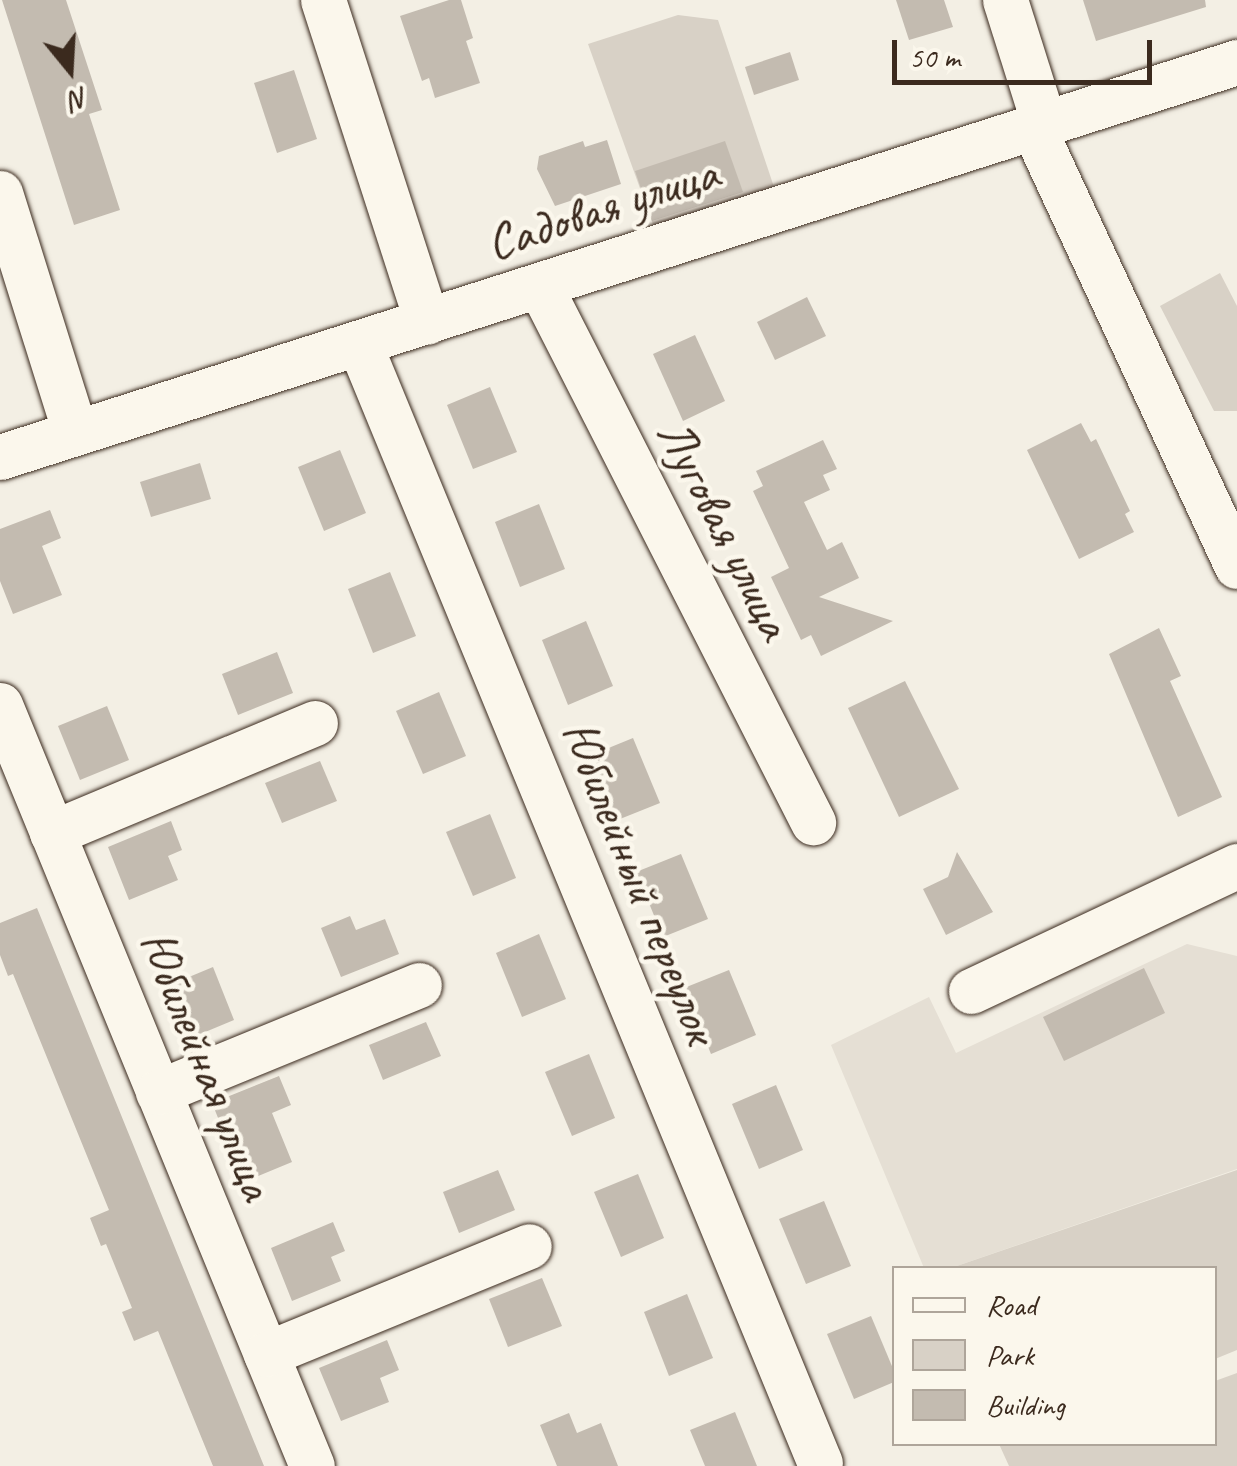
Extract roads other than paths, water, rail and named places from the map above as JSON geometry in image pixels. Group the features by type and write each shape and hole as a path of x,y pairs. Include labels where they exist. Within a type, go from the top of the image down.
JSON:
{"street":[{"path":"323,0 427,322"},
{"path":"1005,0 1038,126 1237,566"},
{"name":"Садовая улица","path":"0,457 1237,62"},
{"path":"0,192 76,434"},
{"name":"Луговая улица","path":"540,286 813,822"},
{"name":"Юбилейный переулок","path":"359,343 820,1463"},
{"name":"Юбилейная улица","path":"0,705 312,1466"},
{"path":"52,833 315,723"},
{"path":"970,990 1237,866"},
{"path":"158,1092 419,986"},
{"path":"266,1354 529,1246"}]}
